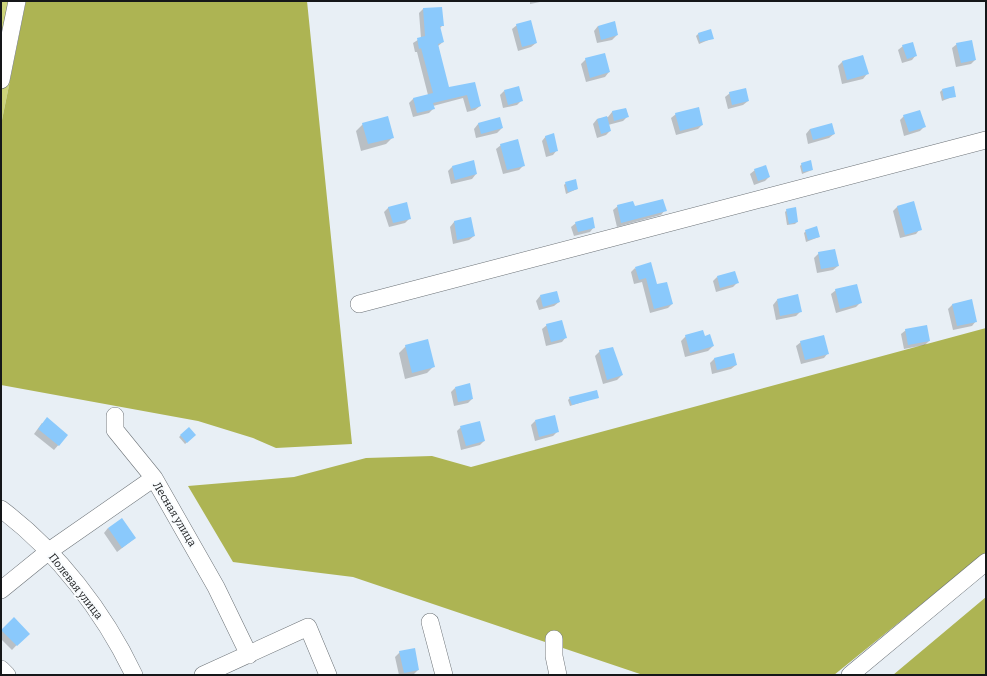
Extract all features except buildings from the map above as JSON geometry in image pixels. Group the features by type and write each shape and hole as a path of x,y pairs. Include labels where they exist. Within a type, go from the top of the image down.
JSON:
{"street":[{"path":"2,72 17,1"},
{"path":"359,304 986,140"},
{"path":"115,416 114,430 154,478"},
{"name":"Лесная улица","path":"1,590 49,551 154,478 216,587 249,655"},
{"name":"Полевая улица","path":"1,509 49,551 86,597 107,627 134,675"},
{"path":"850,675 986,562"},
{"path":"430,622 444,675"},
{"path":"204,675 308,627 328,675"},
{"path":"554,639 554,656 558,675"},
{"path":"1,669 7,675"}],"green space":[{"path":"1,1 26,1 1,125"},
{"path":"26,1 307,1 352,444 276,448 253,438 198,421 1,385 1,125"},
{"path":"986,328 986,552 834,675 643,675 353,577 233,562 188,486 294,477 366,458 432,456 471,467"},
{"path":"986,597 986,675 893,675"}]}
